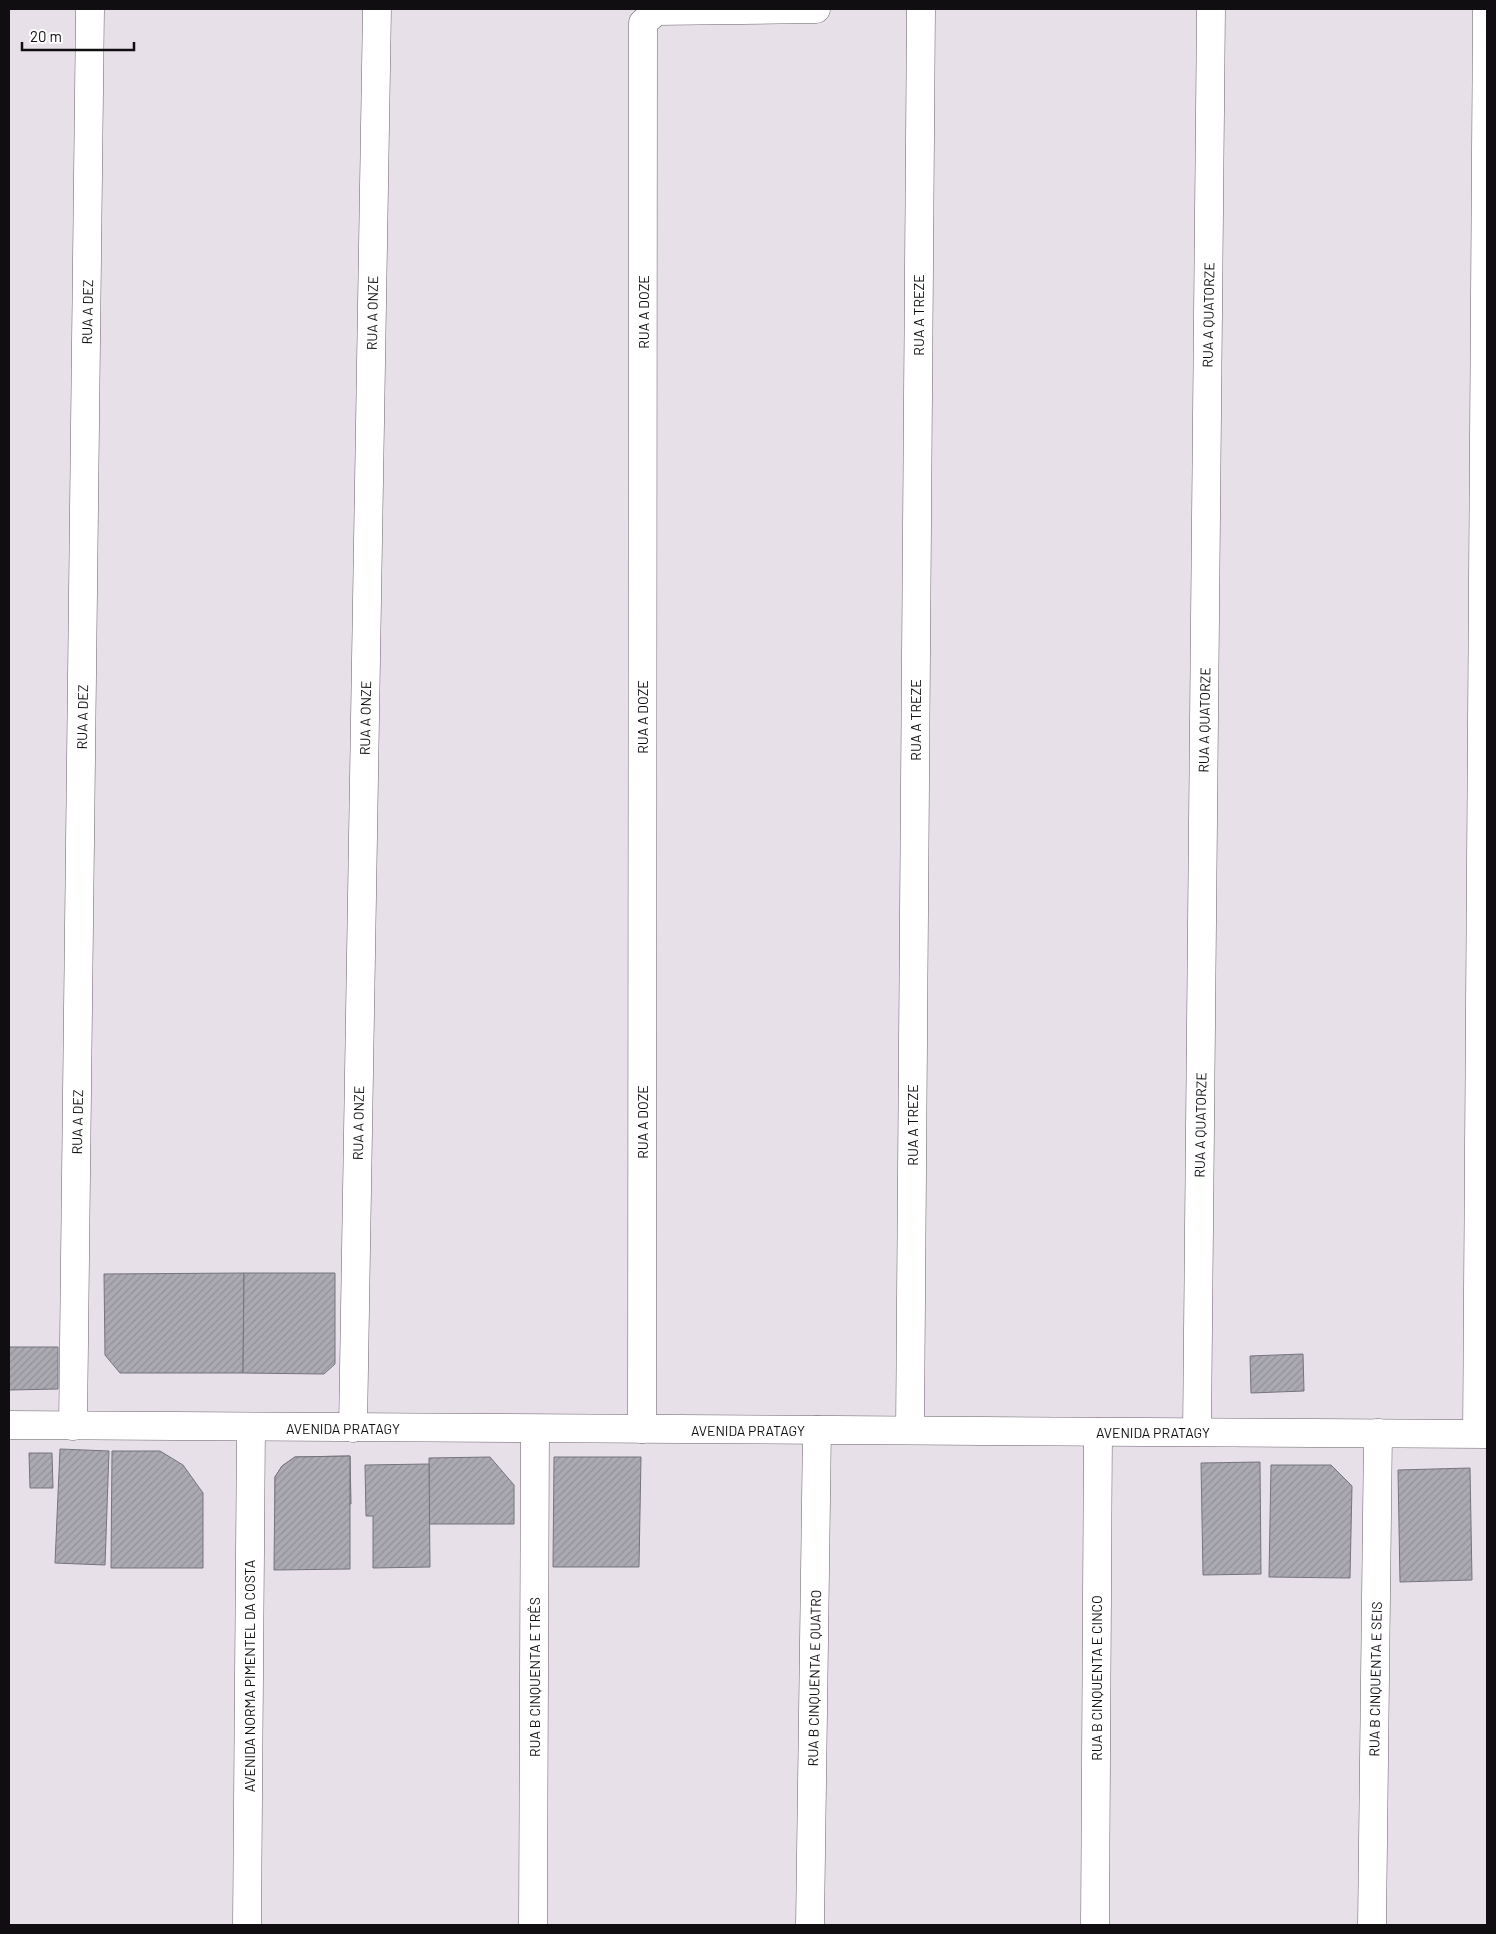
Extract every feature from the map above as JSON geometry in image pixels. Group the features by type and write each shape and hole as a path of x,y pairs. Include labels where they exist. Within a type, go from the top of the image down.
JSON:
{"street":[{"name":"RUA A DEZ","path":"74,1426 90,9"},
{"name":"RUA A ONZE","path":"353,1428 377,9"},
{"name":"RUA A DOZE","path":"642,1429 643,24 656,11 816,9"},
{"name":"RUA A TREZE","path":"910,1430 921,9"},
{"name":"RUA A QUATORZE","path":"1197,1432 1211,9"},
{"path":"1482,1434 1487,9"},
{"name":"AVENIDA PRATAGY","path":"9,1425 1482,1434"},
{"name":"AVENIDA NORMA PIMENTEL DA COSTA","path":"247,1925 251,1427"},
{"name":"RUA B CINQUENTA E TRÊS","path":"533,1925 535,1429"},
{"name":"RUA B CINQUENTA E QUATRO","path":"810,1925 817,1430"},
{"name":"RUA B CINQUENTA E CINCO","path":"1095,1925 1098,1432"},
{"name":"RUA B CINQUENTA E SEIS","path":"1372,1925 1378,1433"}],"building":[{"path":"244,1273 243,1373 120,1373 105,1355 104,1274"},
{"path":"244,1273 335,1273 335,1364 324,1374 243,1373"},
{"path":"9,1347 58,1347 58,1389 9,1390"},
{"path":"1303,1354 1304,1391 1251,1393 1250,1356"},
{"path":"60,1449 109,1451 105,1565 55,1563"},
{"path":"112,1451 160,1451 183,1465 203,1493 203,1568 111,1568"},
{"path":"29,1453 52,1453 53,1488 30,1488"},
{"path":"350,1456 351,1504 275,1505 275,1477 282,1466 295,1457"},
{"path":"350,1456 350,1569 274,1570 275,1477 282,1466 295,1457"},
{"path":"490,1457 514,1485 514,1524 429,1524 429,1458"},
{"path":"554,1457 641,1457 639,1567 553,1567"},
{"path":"1260,1462 1261,1574 1203,1575 1201,1463"},
{"path":"429,1464 430,1567 373,1568 373,1516 366,1516 365,1465"},
{"path":"1271,1465 1331,1465 1352,1486 1350,1578 1269,1577"},
{"path":"1470,1468 1472,1580 1400,1582 1398,1470"}]}
